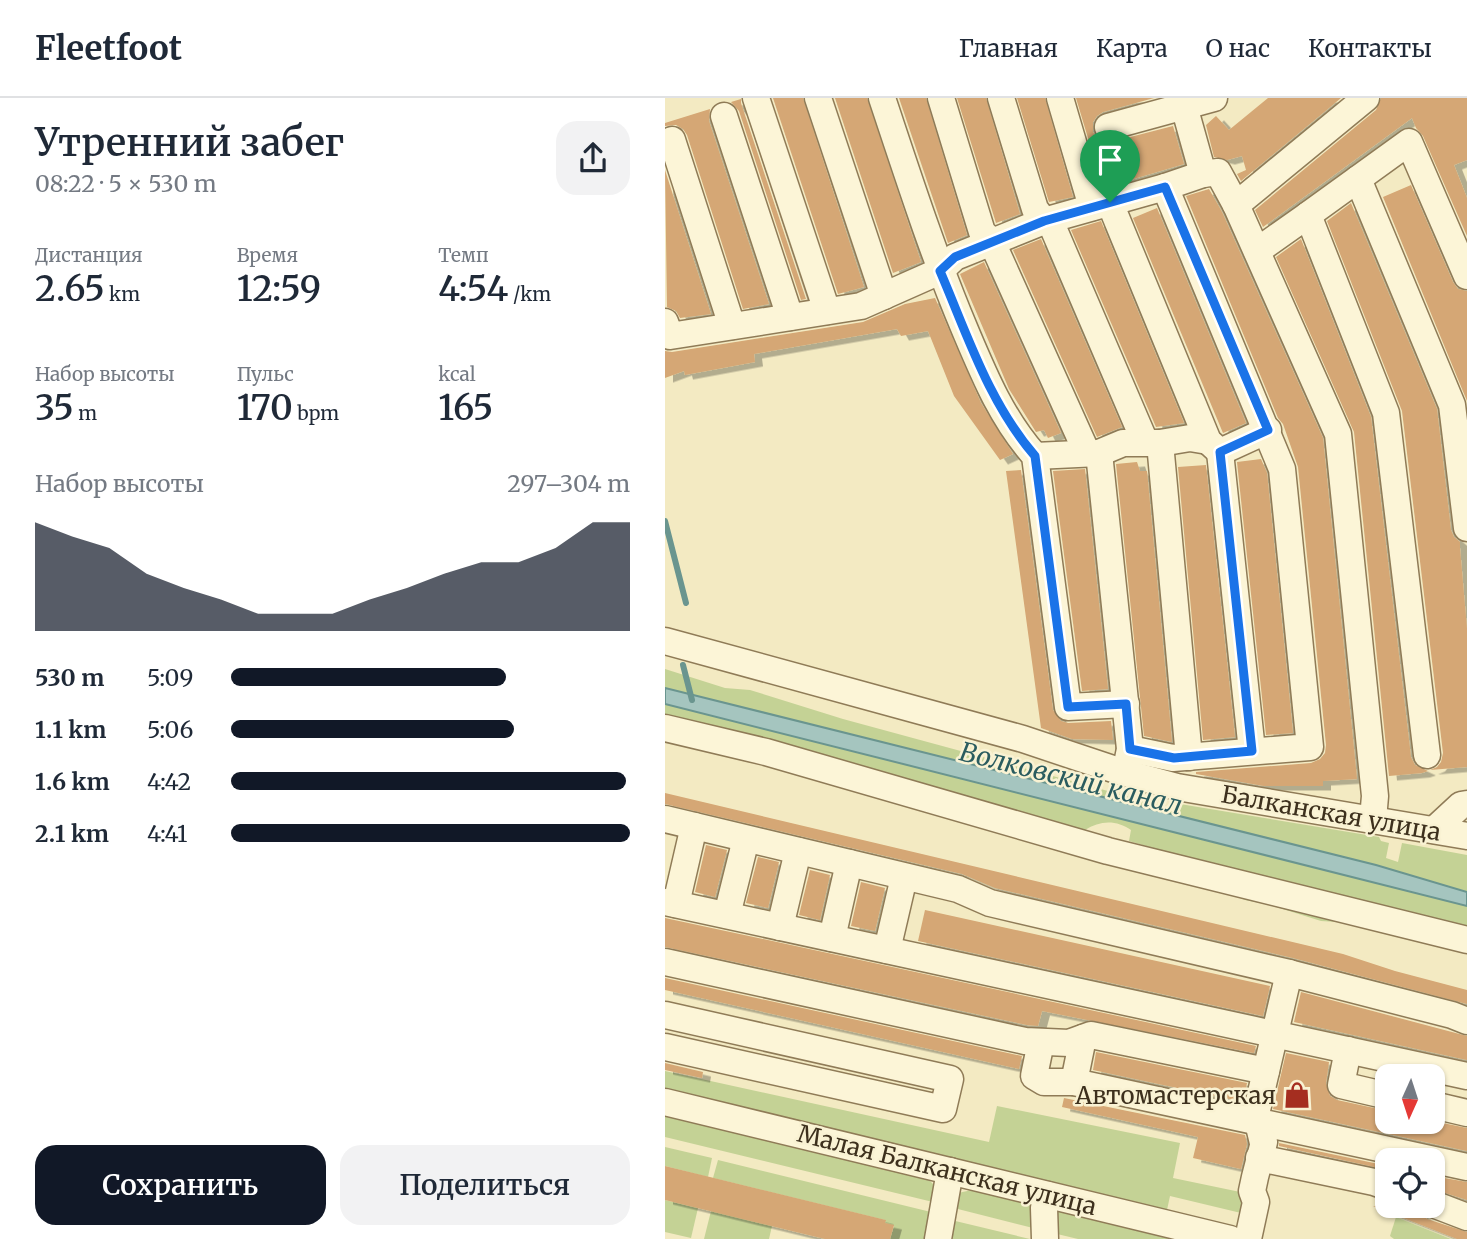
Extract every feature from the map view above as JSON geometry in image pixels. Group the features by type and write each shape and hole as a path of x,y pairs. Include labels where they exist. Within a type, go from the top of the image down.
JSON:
{"street":[{"path":"756,98 827,311"},
{"path":"818,98 884,296"},
{"path":"881,98 940,271 989,386 1016,434 1035,456 1068,707 1126,704"},
{"path":"941,98 982,232 992,242 1093,453 1126,704 1123,764"},
{"path":"1001,98 1035,209 1044,221 1051,223 1152,443 1189,757"},
{"path":"1059,98 1101,205 1214,447 1252,751"},
{"path":"1108,127 1166,105 1214,98"},
{"path":"1236,205 1366,98"},
{"path":"1166,105 1203,174"},
{"path":"724,116 790,317"},
{"path":"672,140 732,326"},
{"path":"1257,251 1409,142 1467,276"},
{"path":"665,322 670,336 861,306 940,271 955,257 1044,221 1203,174 1218,173 1236,205 1338,434 1375,796 1373,819"},
{"path":"1358,179 1459,404 1467,528"},
{"path":"665,641 1123,764 1310,747 1282,469 1165,187"},
{"path":"1308,215 1386,413 1427,755"},
{"path":"1035,456 1093,453 1123,443 1152,443 1190,438 1214,447 1268,430"},
{"path":"665,728 766,752 1108,851 1467,940"},
{"name":"Балканская улица","path":"1123,764 1177,787 1467,836"},
{"path":"1434,830 1461,805 1467,804"},
{"path":"665,819 958,889 990,903 1289,973 1467,1021"},
{"path":"694,826 670,903 1467,1076"},
{"path":"727,915 746,839"},
{"path":"780,927 798,851"},
{"path":"832,938 849,863"},
{"path":"887,950 904,877"},
{"path":"665,962 1025,1041 1069,1043 1091,1035 1266,1071"},
{"path":"1248,1239 1256,1202 1252,1191 1262,1137 1256,1114 1289,973"},
{"path":"665,1015 950,1079 943,1109 665,1047"},
{"path":"1074,1082 1083,1038"},
{"path":"1041,1042 1034,1076 1044,1082 1074,1082 1262,1137 1375,1182"},
{"path":"1348,1050 1341,1085 1375,1093"},
{"name":"Малая Балканская улица","path":"665,1102 1230,1239"},
{"path":"1445,1108 1467,1113"},
{"path":"1262,1137 1467,1167"},
{"path":"938,1239 950,1171"},
{"path":"1045,1239 1044,1208 1047,1195"},
{"path":"1445,1209 1467,1217"}],"green space":[{"path":"665,669 725,688 750,690 843,719 1174,809 1180,804 1379,837 1381,841 1389,843 1386,858 1398,862 1402,843 1467,855 1467,892 1376,865 665,688"},
{"path":"665,704 1467,906 1467,930 1321,921 1245,900 1222,891 1209,864 1129,841 1131,830 1120,824 1102,823 1085,830 665,720"},
{"path":"665,1071 989,1142 997,1106 1180,1143 1173,1178 1245,1193 1241,1213 1170,1196 1167,1210 665,1089"},
{"path":"665,1116 928,1179 937,1188 937,1203 665,1137"},
{"path":"665,1147 712,1158 708,1177 665,1166"},
{"path":"718,1160 935,1213 931,1239 890,1239 894,1226 885,1223 885,1220 713,1178"},
{"path":"972,1190 1033,1205 1037,1229 950,1207 958,1193"},
{"path":"665,1200 698,1208 691,1238 665,1232"},
{"path":"711,1211 772,1226 769,1239 704,1239"},
{"path":"1057,1211 1171,1239 1078,1239 1053,1233"},
{"path":"1396,1218 1398,1218 1451,1239 1394,1239 1390,1236"},
{"path":"947,1219 1030,1239 945,1239"}],"water":[{"path":"665,688 1376,865 1467,892 1467,906 665,704"}],"building":[{"path":"773,98 803,98 864,287 838,294"},
{"path":"835,98 867,98 921,262 893,273"},
{"path":"899,98 926,98 967,235 948,243"},
{"path":"957,98 986,98 1020,214 996,223"},
{"path":"1017,98 1045,98 1073,197 1049,202"},
{"path":"1076,98 1154,98 1103,112 1093,122 1093,132 1097,139 1111,142 1173,126 1184,164 1103,188"},
{"path":"1268,98 1341,98 1241,181 1237,174 1246,170 1242,156 1227,160 1214,157 1206,125 1216,116 1229,130"},
{"path":"1381,98 1467,98 1467,160 1454,165 1467,198 1467,236 1423,136 1412,118 1263,227 1255,210 1376,110"},
{"path":"741,99 806,299 801,300 739,111 731,102"},
{"path":"710,109 709,121 769,304 743,309 687,135 676,125 665,126 665,123"},
{"path":"665,170 711,314 680,318 676,311 667,307"},
{"path":"1411,185 1453,282 1458,289 1467,291 1467,401 1383,197"},
{"path":"1209,189 1222,212 1323,438 1357,779 1323,781 1323,786 1264,786 1196,774 1311,763 1325,753 1326,745 1298,467 1283,424 1278,418 1186,196"},
{"path":"1351,203 1437,409 1451,530 1460,542 1467,629 1467,767 1430,770 1441,762 1443,753 1402,411 1327,221"},
{"path":"1157,208 1246,423 1223,433 1133,218"},
{"path":"1101,221 1184,423 1156,427 1071,230"},
{"path":"1041,239 1122,427 1097,437 1013,250"},
{"path":"1301,239 1371,417 1411,757 1415,765 1428,771 1422,773 1389,776 1354,432 1276,257"},
{"path":"984,262 1061,433 1048,438 1044,430 1036,432 1009,389 960,274"},
{"path":"935,298 981,403 1013,454 1000,460 954,396 928,331 901,336 897,329 754,354 755,362 685,375 684,371 665,378 665,351 863,322 905,304"},
{"path":"1261,459 1267,473 1293,733 1266,735 1237,462"},
{"path":"1137,462 1140,471 1147,471 1172,742 1144,736 1116,464"},
{"path":"1206,465 1235,737 1203,740 1178,467"},
{"path":"1085,469 1108,689 1082,691 1053,471"},
{"path":"1021,470 1053,710 1061,721 1068,723 1111,721 1113,740 1072,739 1041,728 1006,471"},
{"path":"665,793 1343,954 1467,990 1467,1004 1293,958 995,888 962,874 665,804"},
{"path":"706,845 727,850 715,897 695,892"},
{"path":"758,857 779,862 768,908 746,903"},
{"path":"810,870 830,875 820,920 799,915"},
{"path":"861,882 885,888 875,931 851,926"},
{"path":"925,910 1270,986 1263,1016 918,941"},
{"path":"665,918 1256,1046 1254,1053 1042,1011 1038,1026 1027,1025 665,947"},
{"path":"665,978 1022,1056 1019,1069 665,990"},
{"path":"1301,992 1467,1036 1467,1060 1294,1022"},
{"path":"1096,1052 1247,1083 1243,1102 1093,1070"},
{"path":"1286,1053 1329,1062 1326,1083 1330,1096 1375,1108 1375,1131 1273,1109"},
{"path":"665,1063 703,1072 702,1078 665,1070"},
{"path":"1064,1098 1245,1135 1247,1144 1241,1169 1193,1158 1198,1137 1062,1107"},
{"path":"1445,1123 1467,1128 1467,1151 1388,1134 1445,1134"},
{"path":"1279,1143 1375,1163 1375,1167 1279,1146"},
{"path":"665,1166 886,1220 885,1223 894,1225 890,1239 825,1239 665,1200"},
{"path":"1445,1178 1467,1182 1467,1200 1445,1193"},
{"path":"1404,1218 1426,1218 1467,1232 1467,1239 1457,1239"}],"waterway":[{"path":"665,521 686,603"},
{"path":"683,665 692,700"}],"place":[{"name":"Автомастерская","path":"1297,1095"}],"route":[{"path":"1165,187 1268,430 1220,452 1252,751 1174,758 1130,749 1126,704 1068,707 1035,456 1016,434 989,386 940,271 955,257 1044,221 1110,202 1165,187"}],"water label":[{"name":"Волковский канал","path":"1071,778"}]}
